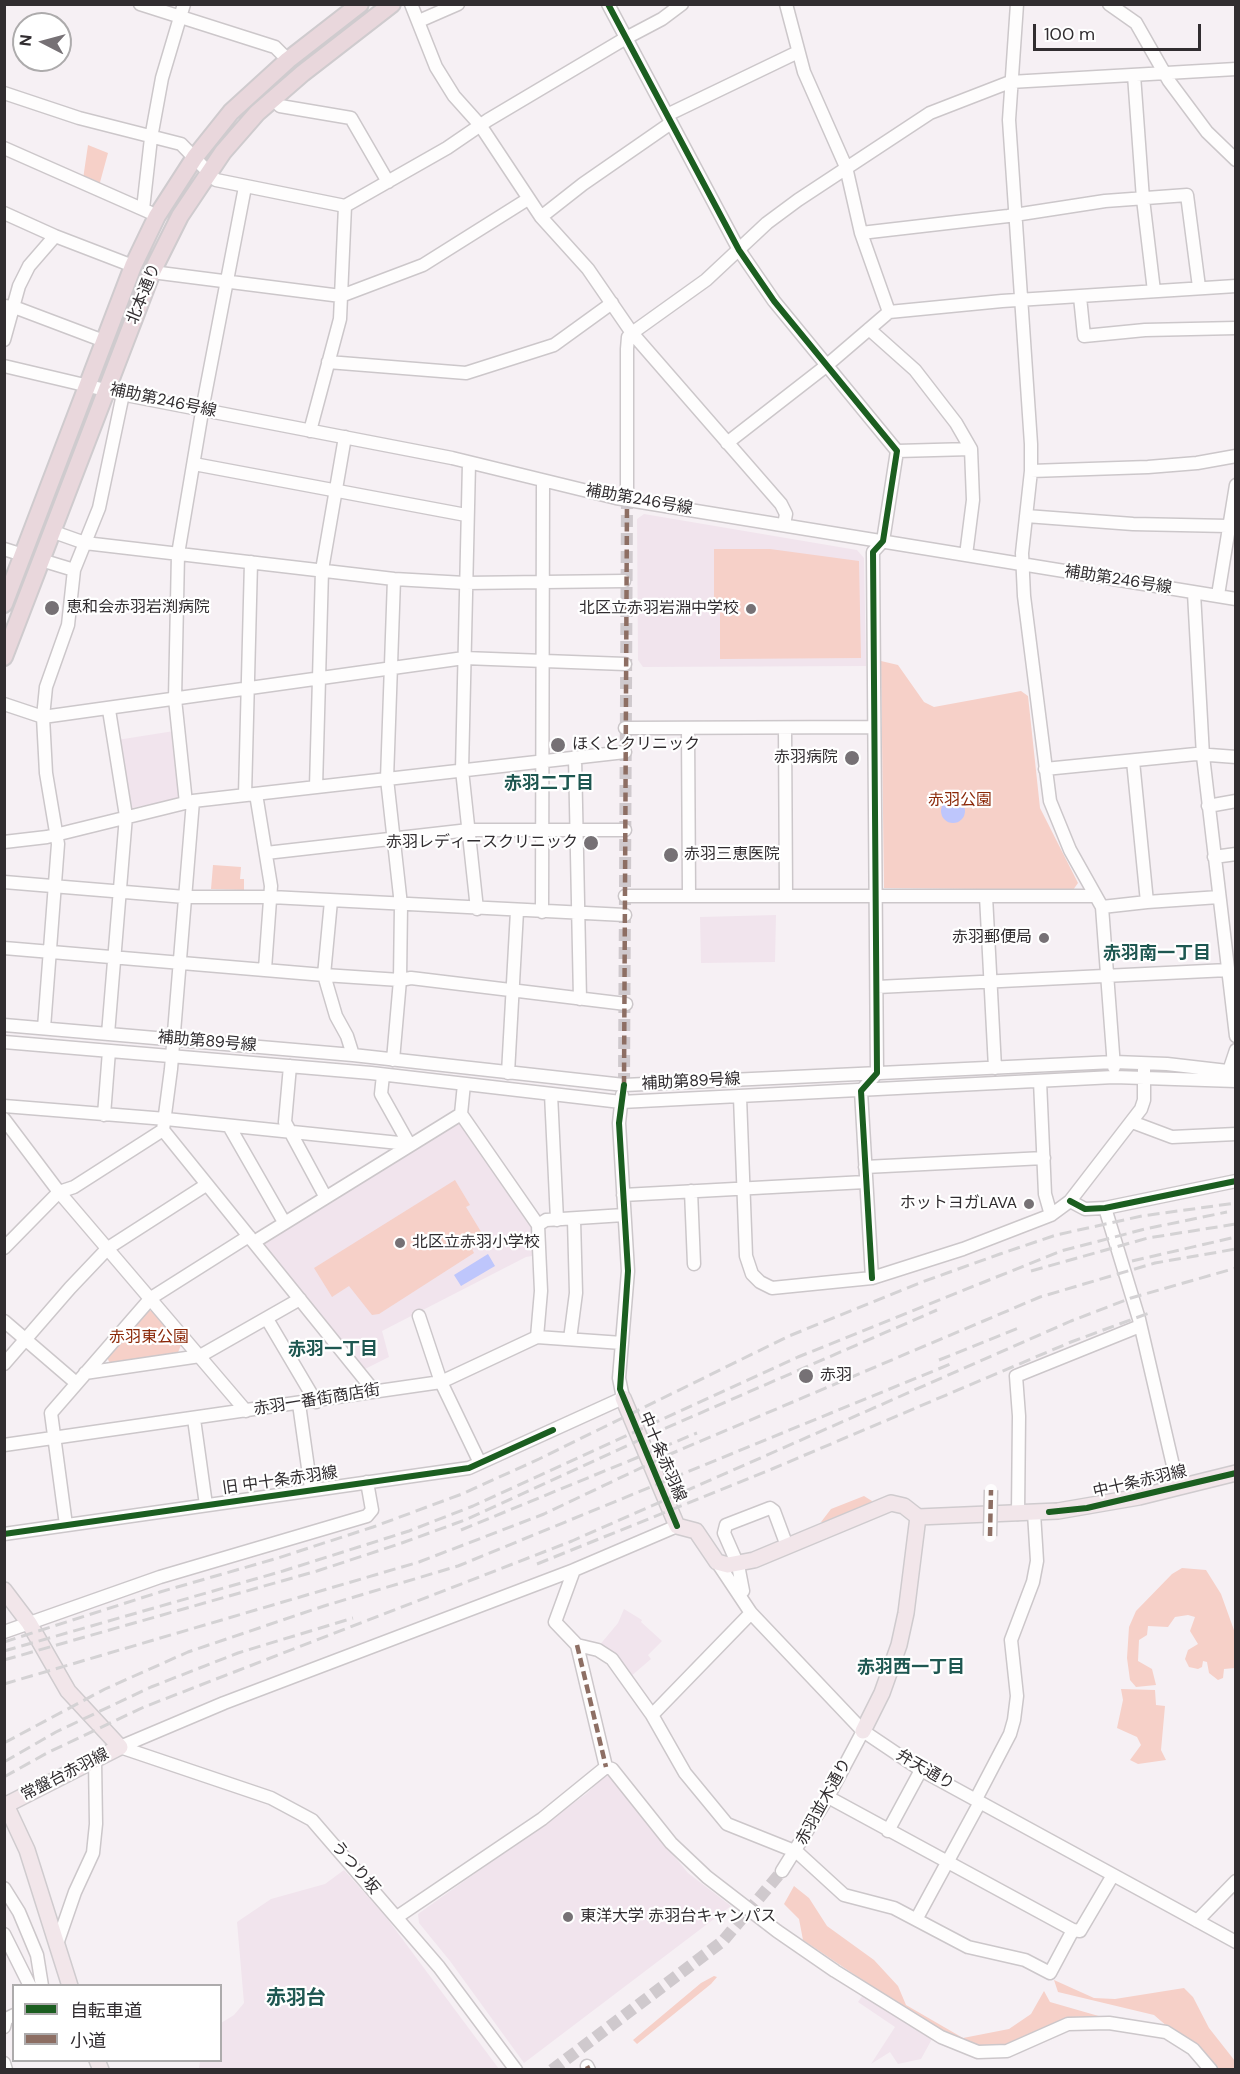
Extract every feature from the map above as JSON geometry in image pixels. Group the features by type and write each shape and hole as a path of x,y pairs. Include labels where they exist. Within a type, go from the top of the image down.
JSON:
{"highway":[{"name":"北本通り","path":"4,604 133,266 150,212 231,112 288,60 360,4"},
{"name":"北本通り","path":"4,657 51,531 115,392 152,272 180,216 208,172 273,98 392,4"}],"main road":[{"name":"中十条赤羽線","path":"623,1398 677,1526"},
{"name":"中十条赤羽線","path":"717,1562 738,1565 754,1560 891,1503 904,1506 918,1517 1034,1513 1088,1508 1236,1473"},
{"path":"863,1731 885,1687 901,1638 918,1517"},
{"name":"弁天通り","path":"677,1526 696,1531 717,1562"},
{"name":"常盤台赤羽線","path":"4,1590 29,1623 68,1691 120,1747 5,1806 27,1850 57,1944 67,1984"}],"street":[{"path":"140,4 275,47 288,60"},
{"path":"4,148 150,212 151,138 162,78 184,4"},
{"path":"411,4 436,67 454,96 480,125 541,217 588,269 632,333 781,504 786,514 784,525"},
{"path":"419,21 458,4"},
{"path":"608,4 739,250 774,301 897,451 883,540 873,552 877,1073 861,1091 872,1278"},
{"path":"4,93 151,138 181,144 216,180 345,206 626,38 662,19 682,4"},
{"path":"786,4 798,52 846,167 861,233 889,312"},
{"path":"1017,4 1010,82 1010,148 1023,300 1031,471 1023,564 1024,596 1050,801 1058,823 1094,896 1102,907 1109,975 1114,1077"},
{"path":"1109,4 1136,23 1164,73 1207,132 1236,160"},
{"path":"541,217 669,119 798,52"},
{"path":"627,500 628,338 706,280 767,223 846,167 930,113 1010,82 1236,69"},
{"path":"1134,75 1143,199 1154,291"},
{"path":"273,98 280,106 351,118 388,182"},
{"path":"245,187 202,410 178,554 175,699 189,802 185,897 165,1125 206,1185 374,1391"},
{"path":"861,233 1016,215 1078,205 1187,195 1198,287"},
{"path":"152,272 341,296 423,265 528,199"},
{"path":"310,431 340,319 345,206"},
{"path":"4,213 55,236 133,266"},
{"path":"4,340 9,307 19,286 29,266 55,236"},
{"path":"727,443 826,366 889,312 1023,300 1236,286"},
{"path":"1080,297 1084,336 1145,330 1236,328"},
{"path":"328,362 466,373 554,345 612,303"},
{"path":"9,307 104,341"},
{"path":"869,329 915,370 956,423 971,449 974,500 966,555"},
{"name":"補助第246号線","path":"4,366 115,392 469,463 627,500 1236,599"},
{"path":"44,1028 56,886 57,834 46,774 44,717 49,674 68,625 74,570 99,508 115,392"},
{"path":"316,787 322,570 345,437"},
{"path":"897,451 971,449"},
{"path":"1031,471 1148,467 1197,463 1236,456"},
{"path":"469,463 466,515 462,770 477,909"},
{"path":"194,464 466,515"},
{"path":"542,912 544,830 543,481"},
{"path":"1218,595 1236,485"},
{"path":"1026,516 1133,524 1228,526"},
{"path":"51,531 86,543 394,579 465,583 624,581"},
{"path":"4,549 23,555"},
{"path":"41,560 74,570"},
{"path":"251,562 250,794 266,853 271,897 265,969"},
{"path":"393,1060 400,980 401,905 387,779 394,579"},
{"path":"1194,593 1203,756 1219,897 1229,927 1228,970 1236,1036"},
{"path":"4,705 44,717 109,710 464,658 625,664"},
{"path":"108,1034 126,816 109,710"},
{"path":"625,728 874,727"},
{"path":"688,728 689,896"},
{"path":"785,728 786,896"},
{"path":"4,842 47,837 189,802 625,752"},
{"path":"1045,769 1196,754 1236,757"},
{"path":"575,757 580,999"},
{"path":"1133,761 1147,902"},
{"path":"1208,806 1236,801"},
{"path":"266,853 469,830 625,830"},
{"path":"1214,857 1236,854"},
{"path":"4,882 185,897 271,897 625,915"},
{"path":"625,896 1094,896"},
{"path":"986,896 995,1068"},
{"path":"1102,907 1219,897"},
{"path":"331,900 324,975 336,1017 347,1036 353,1055"},
{"path":"508,1073 517,911"},
{"path":"4,948 324,975 400,980 411,978 626,1004"},
{"path":"877,987 1228,970"},
{"name":"補助第89号線","path":"4,1025 353,1055 624,1085 1114,1062 1144,1062 1233,1075"},
{"name":"補助第89号線","path":"4,1042 383,1075 621,1102 1114,1077 1233,1075"},
{"path":"1233,1075 1236,1050"},
{"path":"104,1115 109,1051"},
{"path":"740,1097 748,1267 760,1282 772,1288 872,1278 963,1249 1051,1215 1070,1201 1132,1122 1144,1100 1144,1062"},
{"path":"290,1066 285,1122 288,1132 325,1196"},
{"path":"383,1075 381,1094 409,1144"},
{"path":"1040,1081 1045,1194 1051,1215"},
{"path":"464,1084 461,1114 538,1225 541,1291 537,1337"},
{"path":"623,1398 619,1383 628,1271 619,1123 624,1085"},
{"path":"551,1094 557,1220"},
{"path":"4,1106 104,1115 165,1125 229,1126 409,1144"},
{"path":"66,1525 51,1413 75,1382 150,1298 284,1222 461,1114"},
{"path":"4,1119 59,1192 246,1411"},
{"path":"1132,1122 1172,1137 1236,1134"},
{"path":"4,1248 59,1192 74,1187 165,1125"},
{"path":"229,1126 284,1222"},
{"path":"865,1167 1044,1158"},
{"path":"1070,1201 1085,1209 1105,1208 1236,1181"},
{"path":"623,1195 865,1182"},
{"path":"4,1364 108,1248 206,1185"},
{"path":"691,1191 694,1264"},
{"path":"1105,1208 1140,1322 1178,1487"},
{"path":"538,1225 546,1220 624,1215"},
{"path":"570,1338 576,1293 574,1220"},
{"path":"84,1372 200,1356 300,1299"},
{"path":"419,1317 441,1382 480,1463"},
{"path":"267,1318 316,1402"},
{"path":"4,1321 75,1382"},
{"path":"1018,1514 1019,1416 1016,1376 1140,1322"},
{"name":"赤羽一番街商店街","path":"4,1445 316,1402 441,1382 537,1337 622,1343"},
{"name":"旧 中十条赤羽線","path":"4,1534 469,1468 623,1398"},
{"path":"299,1404 311,1490"},
{"path":"194,1419 206,1505"},
{"path":"4,1632 160,1577 367,1516 372,1510 367,1482"},
{"path":"990,1536 991,1490"},
{"path":"652,1715 751,1613 743,1591 738,1565 724,1533 726,1525 765,1508 774,1511 788,1546"},
{"path":"917,1918 948,1863 1010,1734 1017,1696 1011,1641 1033,1582 1037,1562 1034,1513"},
{"path":"120,1747 235,1698 574,1570 677,1526"},
{"path":"743,1591 744,1570 754,1560"},
{"name":"弁天通り","path":"717,1562 751,1613 863,1731 921,1770 1236,1942"},
{"path":"574,1570 555,1622 577,1644 597,1650 612,1659 652,1715 685,1773 727,1824 796,1852 844,1895 894,1908 917,1918 968,1947 1025,1960 1050,1973 1073,1930"},
{"path":"577,1644 606,1767"},
{"name":"赤羽並木通り","path":"783,1871 828,1797 863,1731"},
{"name":"うつり坂","path":"120,1747 272,1798 312,1820 398,1917 516,2070"},
{"path":"57,1944 75,1892 93,1853 96,1824 95,1760"},
{"path":"398,1917 542,1819 606,1767"},
{"path":"606,1767 612,1769 671,1843 738,1902 835,1971 941,2037 978,2052 1006,2051 1068,2024 1134,2025 1166,2032 1181,2040 1210,2070"},
{"path":"888,1831 921,1770"},
{"path":"828,1797 1073,1930 1080,1931 1113,1875"},
{"path":"1197,1921 1236,1881"},
{"path":"4,1888 19,1912 37,1955 42,1984"},
{"path":"4,1934 29,1984"},
{"path":"4,2063 6,2070"}],"shaded area":[{"name":"北区立赤羽岩淵中学校","path":"644,514 857,550 864,558 866,666 643,667 638,660 637,519"},
{"path":"174,731 181,798 128,809 117,740"},
{"path":"776,915 775,962 701,963 700,917"},
{"name":"北区立赤羽小学校","path":"455,1121 464,1123 534,1227 537,1255 526,1257 382,1331 389,1357 365,1369 264,1247 265,1239"},
{"path":"624,1609 642,1620 641,1622 662,1641 648,1655 651,1659 630,1677 598,1647 618,1623"},
{"name":"東洋大学 赤羽台キャンパス","path":"607,1774 688,1873 731,1906 524,2063 450,1961 419,1923 418,1914 586,1794"},
{"path":"344,1870 386,1917 499,2069 199,2069 200,2062 222,2062 222,2022 234,2015 244,2003 237,1922 271,1899 325,1884"},
{"path":"863,1995 932,2039 921,2059 898,2064 890,2052 871,2064 895,2027 858,2002"}],"green space":[{"path":"88,145 108,153 99,186 83,179"},
{"path":"714,549 770,549 859,561 861,658 720,659 720,609 714,608"},
{"name":"赤羽公園","path":"881,661 898,665 924,702 934,707 1021,691 1028,696 1040,808 1078,883 1073,890 884,888"},
{"path":"213,865 241,867 240,879 244,879 244,890 211,889"},
{"path":"455,1180 470,1205 466,1207 486,1240 472,1249 474,1253 379,1314 372,1315 349,1286 332,1297 314,1268"},
{"name":"赤羽東公園","path":"144,1311 153,1311 181,1345 177,1355 111,1365 105,1354"},
{"path":"864,1496 872,1501 871,1505 825,1524 821,1522 831,1509"},
{"path":"1182,1568 1206,1570 1221,1594 1235,1633 1235,1668 1224,1669 1223,1678 1218,1680 1209,1673 1207,1662 1203,1661 1202,1667 1198,1669 1189,1667 1185,1659 1188,1650 1198,1644 1190,1631 1195,1617 1188,1615 1175,1617 1168,1627 1148,1626 1147,1635 1139,1640 1138,1661 1152,1669 1156,1685 1136,1687 1130,1680 1127,1658 1129,1627 1136,1611 1172,1574"},
{"path":"1121,1689 1155,1690 1156,1705 1165,1706 1161,1750 1166,1760 1138,1764 1130,1760 1141,1745 1137,1737 1117,1728 1123,1700"},
{"path":"794,1886 809,1898 827,1926 874,1960 898,1986 906,2005 963,2038 1009,2029 1031,2014 1044,1991 1050,2002 1109,2019 1005,2047 978,2049 941,2033 803,1940 799,1919 784,1904"},
{"path":"714,1976 717,1977 711,1984 637,2044 633,2040 701,1983"},
{"path":"1054,1980 1094,1998 1115,1999 1184,1988 1193,1997 1209,2028 1235,2061 1235,2069 1217,2069 1154,2015 1058,1992"}],"water":[{"path":"953,799 962,802 965,811 962,820 953,823 944,820 941,811 944,802"},
{"path":"488,1254 495,1266 461,1286 454,1275"}],"tunnel":[{"path":"624,1085 627,500"},
{"path":"552,2070 723,1941 782,1871"}],"railway":[{"path":"4,1642 160,1592 278,1558 373,1527 462,1494 539,1459 789,1336 922,1282 1000,1254 1056,1235 1142,1216 1236,1203"},
{"path":"4,1651 283,1571 409,1531 473,1506 798,1357 1061,1251 1145,1229 1227,1212"},
{"path":"1031,1271 1148,1238 1236,1224"},
{"path":"1132,1261 1236,1237"},
{"path":"4,1684 419,1562 544,1514 668,1455 1040,1297 1155,1263 1236,1249"},
{"path":"4,1777 47,1753 144,1707 572,1541 1071,1321 1131,1298 1236,1268"},
{"path":"4,1660 317,1571 465,1520 659,1431 937,1310"},
{"path":"537,1564 772,1469 1071,1342 1149,1313"},
{"path":"939,1360 1021,1327"},
{"path":"4,1743 105,1689 188,1652 324,1606 458,1566 953,1363"},
{"path":"461,1530 697,1433"},
{"path":"4,1762 56,1732 151,1687 238,1653 353,1618"}],"marked path":[{"path":"624,1085 627,500"},
{"path":"990,1536 991,1490"},
{"path":"577,1645 606,1767"},
{"path":"587,2066 589,2070"}],"cycle path":[{"path":"608,4 739,250 774,301 897,451 883,541 873,552 877,1073 861,1091 872,1278"},
{"path":"624,1085 619,1123 628,1271 620,1389 677,1526"},
{"path":"1070,1201 1085,1209 1105,1208 1236,1181"},
{"path":"4,1534 469,1468 553,1430"},
{"path":"1049,1512 1087,1508 1236,1473"}],"place":[{"name":"恵和会赤羽岩渕病院","path":"52,608"},
{"name":"北区立赤羽岩淵中学校","path":"751,609"},
{"name":"ほくとクリニック","path":"558,745"},
{"name":"赤羽病院","path":"852,758"},
{"name":"赤羽レディースクリニック","path":"591,843"},
{"name":"赤羽三恵医院","path":"671,855"},
{"name":"赤羽郵便局","path":"1044,938"},
{"name":"ホットヨガLAVA","path":"1029,1204"},
{"name":"北区立赤羽小学校","path":"400,1243"},
{"name":"赤羽","path":"806,1376"},
{"name":"東洋大学 赤羽台キャンパス","path":"568,1917"}],"district":[{"name":"赤羽二丁目","path":"549,784"},
{"name":"赤羽南一丁目","path":"1157,954"},
{"name":"赤羽一丁目","path":"333,1350"},
{"name":"赤羽西一丁目","path":"911,1668"},
{"name":"赤羽台","path":"296,1999"}]}
